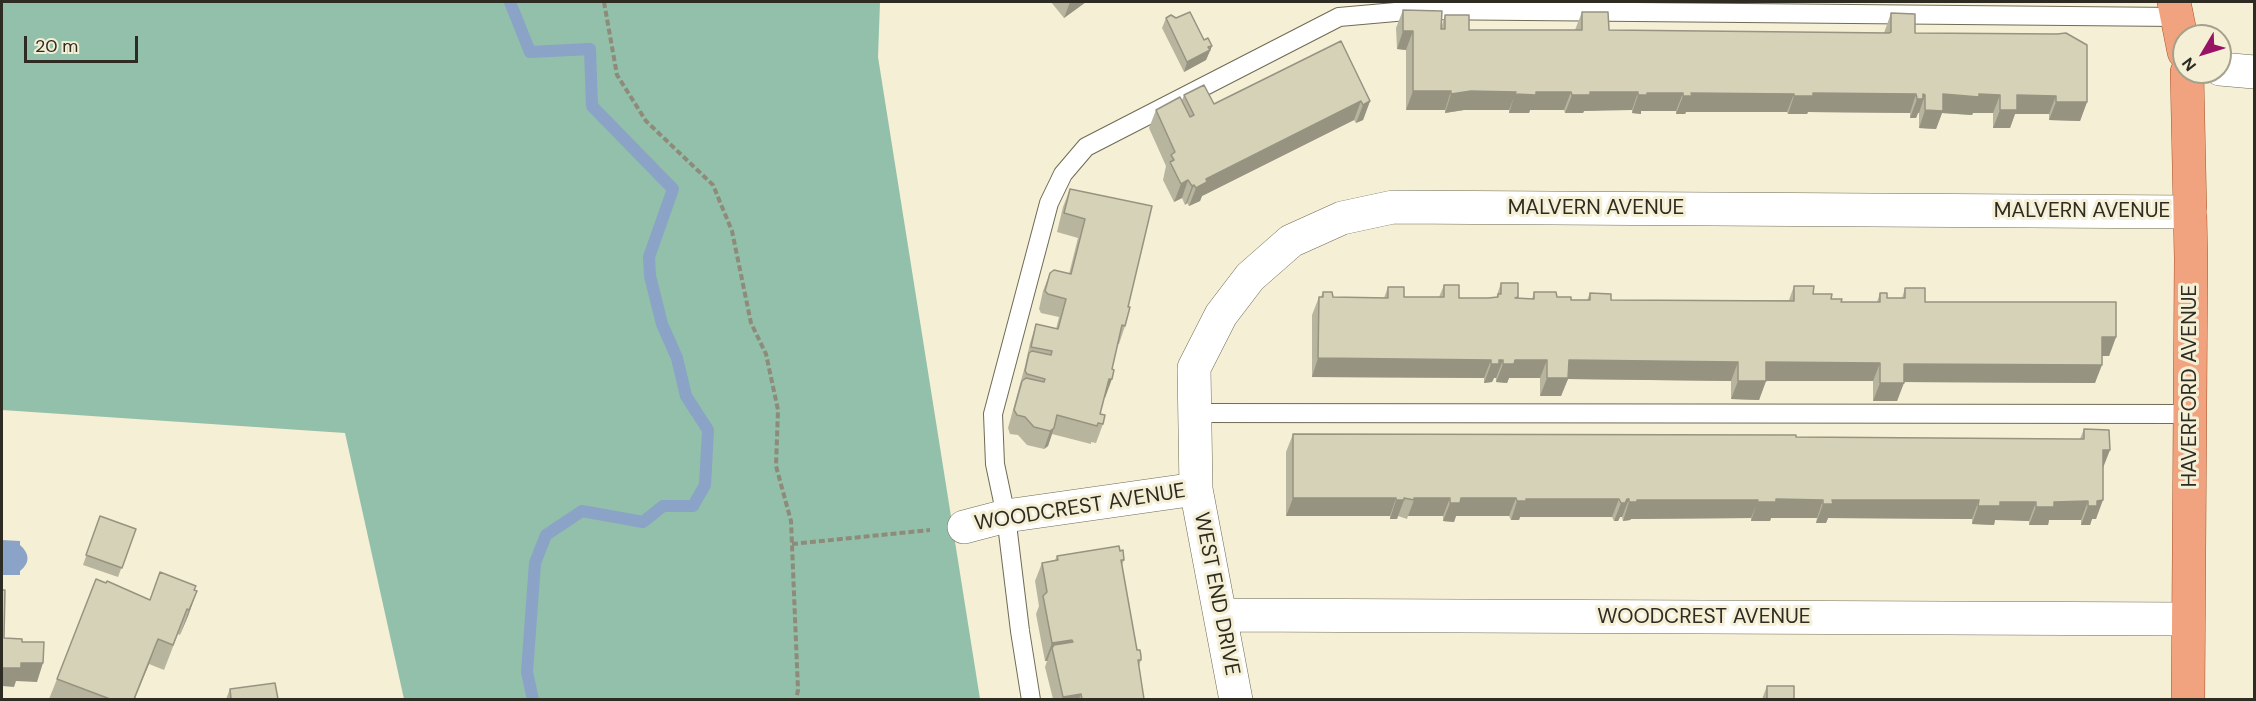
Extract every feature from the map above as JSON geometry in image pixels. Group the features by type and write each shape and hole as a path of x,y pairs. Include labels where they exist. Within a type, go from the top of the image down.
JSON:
{"main road":[{"path":"2176,9 2179,24"},
{"name":"HAVERFORD AVENUE","path":"2187,84 2191,414 2188,699"}],"street":[{"path":"2232,70 2254,72"},
{"name":"MALVERN AVENUE","path":"1196,489 1194,368 1221,315 1250,277 1291,241 1342,218 1393,207 2190,212"},
{"name":"WOODCREST AVENUE","path":"964,526 1006,516 1196,489"},
{"name":"WEST END DRIVE","path":"1196,489 1236,699"},
{"name":"WOODCREST AVENUE","path":"1221,615 2188,619"}],"lane":[{"path":"1032,699 1020,632 1006,516 995,464 993,414 1049,203 1063,174 1086,147 1340,17 1418,10 2176,9"},
{"path":"1195,413 2191,414"}],"path":[{"path":"604,2 617,75 646,121 713,185 732,231 751,323 766,354 778,410 776,466 791,521 798,690 796,699"},
{"path":"792,544 964,526"}],"green space":[{"path":"2,2 880,2 878,57 980,699 404,699 345,433 2,410"}],"water":[{"path":"2,540 20,541 20,545 26,552 27,562 20,571 20,575 2,575"}],"building":[{"path":"1403,10 1442,11 1441,29 1445,29 1445,15 1469,15 1469,30 1582,30 1582,12 1608,12 1609,30 1889,33 1891,32 1891,13 1915,14 1915,33 2066,33 2087,45 2087,102 2056,102 2056,96 2017,95 2017,110 2000,110 2000,95 1979,94 1979,97 1943,94 1943,111 1925,110 1925,95 1923,94 1923,99 1917,99 1916,94 1813,93 1813,96 1794,96 1794,94 1691,93 1692,96 1683,96 1683,93 1638,95 1638,92 1590,92 1590,95 1572,95 1571,92 1536,92 1536,95 1515,94 1516,92 1471,91 1451,94 1451,91 1413,91 1413,31 1403,31"},
{"path":"1190,12 1204,40 1208,38 1212,46 1208,47 1210,50 1187,62 1166,18 1171,15 1176,18"},
{"path":"1341,41 1370,101 1363,105 1361,101 1206,179 1207,182 1196,188 1188,180 1181,184 1170,162 1174,160 1171,155 1175,152 1156,110 1180,97 1190,117 1194,115 1184,95 1204,85 1214,104"},
{"path":"1070,189 1152,206 1128,307 1130,307 1125,326 1122,325 1112,369 1114,370 1112,379 1109,379 1100,414 1105,415 1103,424 1098,423 1097,426 1057,415 1054,428 1050,431 1034,427 1025,417 1017,415 1014,410 1022,381 1026,378 1044,382 1045,379 1027,374 1025,371 1029,353 1032,351 1051,355 1052,351 1031,347 1036,324 1058,329 1066,299 1045,291 1050,273 1054,270 1071,274 1085,219 1064,213"},
{"path":"1501,283 1518,283 1518,297 1515,298 1534,299 1534,292 1556,292 1557,297 1571,297 1571,300 1590,300 1590,293 1611,294 1611,300 1794,301 1794,286 1814,286 1813,294 1832,294 1831,299 1842,299 1841,302 1880,302 1880,293 1887,293 1887,298 1905,298 1905,288 1925,288 1925,302 2116,302 2116,337 2102,337 2102,365 1904,364 1904,383 1880,383 1880,363 1766,362 1766,381 1738,381 1738,362 1569,360 1568,378 1547,378 1547,360 1515,360 1514,364 1503,364 1503,360 1499,360 1499,364 1491,364 1491,360 1318,358 1319,297 1323,297 1323,292 1332,292 1333,297 1388,298 1388,287 1404,287 1404,297 1444,297 1444,285 1459,285 1459,298 1488,298 1498,297 1498,294 1501,294"},
{"path":"2084,429 2109,430 2110,450 2103,450 2103,500 2097,501 2097,506 2088,506 2088,501 2054,502 2054,507 2036,507 2036,502 2000,502 2000,506 1978,506 1979,500 1832,500 1833,504 1823,504 1823,500 1776,499 1776,502 1637,500 1637,502 1629,502 1627,499 1625,503 1621,503 1619,499 1526,499 1526,501 1517,501 1516,498 1461,498 1460,503 1450,503 1450,498 1396,500 1396,498 1293,498 1293,434 1796,435 1796,437 2084,439"},
{"path":"100,516 136,529 122,568 86,555"},
{"path":"1119,546 1120,551 1123,550 1124,560 1121,560 1137,650 1140,650 1141,656 1141,660 1138,660 1144,699 1082,699 1081,694 1063,697 1052,648 1054,645 1073,642 1072,640 1052,643 1043,596 1047,592 1042,563 1058,560 1057,556"},
{"path":"160,572 196,586 194,590 197,591 189,610 187,609 173,645 158,639 134,699 110,699 57,679 96,579 106,583 107,581 150,600"},
{"path":"2,590 5,590 4,638 22,639 22,642 44,642 43,663 21,663 21,668 3,668 2,671"},
{"path":"275,683 278,699 231,699 230,689"},
{"path":"1767,686 1794,686 1794,699 1767,699"}],"waterway":[{"path":"510,2 530,52 590,49 592,106 673,189 649,257 650,276 662,324 677,358 686,396 708,430 705,485 693,506 663,506 643,522 582,511 546,535 535,563 527,672 533,700"}]}
